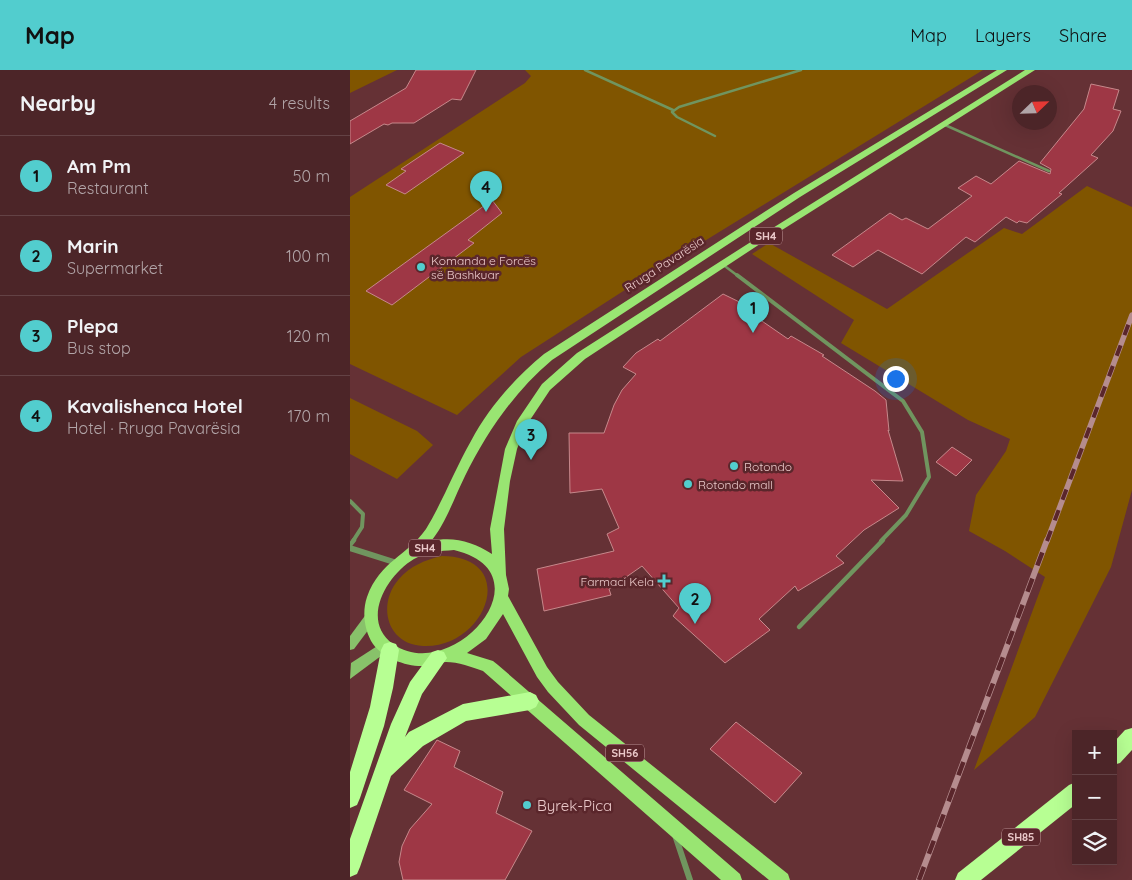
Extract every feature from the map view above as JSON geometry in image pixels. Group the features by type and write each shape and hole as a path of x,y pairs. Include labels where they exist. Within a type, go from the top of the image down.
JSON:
{"highway":[{"path":"350,798 377,721 387,675 387,648"},
{"path":"350,867 400,724 416,688 443,656"},
{"path":"385,771 416,739 463,712 530,701"},
{"path":"1117,752 1132,737"},
{"name":"SH85","path":"965,880 1072,795"}],"main road":[{"name":"Rruga Pavarësia","path":"412,554 430,533 476,442 508,396 528,374 548,357 797,195 1003,70"},
{"name":"SH4","path":"387,648 404,657 420,659 443,656 467,646 484,631 496,614 501,596 497,529 504,480 511,450 521,424 546,387 581,356 722,264 945,126 1031,70"},
{"name":"SH4","path":"371,617 372,602 377,588 386,574 412,554 433,546 455,544 474,548 490,559 500,574"},
{"name":"SH56","path":"501,596 542,672 553,687 584,720 782,880"},
{"path":"350,646 371,617"},
{"path":"350,673 355,667 387,648 375,633 371,617"},
{"name":"SH56","path":"443,656 487,666 530,701 734,880"}],"street":[{"path":"350,546 398,563"},
{"path":"672,825 690,880"}],"lane":[{"path":"585,70 673,110"},
{"path":"673,110 801,70"},
{"path":"673,110 673,116 715,136"},
{"path":"945,126 1049,171"},
{"path":"722,264 903,401 922,432 929,477 906,515 798,627"},
{"path":"350,501 363,514 362,526 350,546"}],"shaded area":[{"path":"350,70 397,70 350,93"},
{"path":"525,70 983,70 628,288 521,357 457,415 350,364 350,197 525,83 531,76"},
{"path":"1087,186 1132,207 1132,490 1111,567 1035,717 974,770 1045,577 1005,551 969,531 976,495 1006,451 1010,439 968,420 841,343 854,320 752,254 769,243 887,309 1004,228 1022,234"},
{"path":"350,398 417,431 433,445 397,479 350,454"},
{"path":"442,556 466,560 481,571 487,586 486,602 478,619 464,633 445,643 423,646 410,644 393,631 389,621 387,611 388,600 392,589 408,570"}],"building":[{"path":"416,70 476,70 461,100 452,99 414,123 384,124 350,144 350,121 406,88"},
{"path":"1091,84 1119,90 1113,109 1121,111 1113,131 1091,155 1098,158 1059,193 1062,194 1027,223 1019,221 1017,223 1006,217 975,242 966,237 922,274 878,250 853,267 832,255 890,213 902,220 906,218 928,229 972,196 958,188 976,176 991,184 1019,161 1050,174 1051,169 1040,163 1084,109"},
{"path":"440,143 464,153 405,194 386,185 406,171 401,169"},
{"name":"Komanda e Forcës së Bashkuar","path":"492,200 502,213 468,240 474,243 392,305 366,291"},
{"name":"Rotondo","path":"723,294 764,314 759,319 788,339 791,336 824,355 822,356 886,400 888,430 903,481 871,480 899,508 864,530 836,556 844,563 798,591 795,586 759,619 770,630 725,663 673,616 679,608 642,566 609,589 611,595 544,611 537,569 614,551 607,534 619,528 602,489 570,493 569,433 604,433 614,405 622,390 636,374 623,367 636,353 658,339 660,341"},
{"path":"952,447 972,460 956,476 936,462"},
{"path":"736,722 802,773 775,803 710,749"},
{"path":"437,740 460,751 454,767 503,792 496,813 532,831 505,880 403,880 399,862 402,846 410,829 432,804 404,790"}],"railway":[{"path":"1047,541 1132,315"},
{"path":"919,880 1047,540"}],"place":[{"name":"Kavalishenca Hotel","path":"486,212"},
{"name":"Komanda e Forcës së Bashkuar","path":"421,267"},
{"name":"Am Pm","path":"753,333"},
{"name":"Plepa","path":"531,460"},
{"name":"Rotondo","path":"734,466"},
{"name":"Rotondo mall","path":"688,484"},
{"name":"Farmaci Kela","path":"664,581"},
{"name":"Marin","path":"695,624"},
{"name":"Byrek-Pica","path":"527,805"}]}
